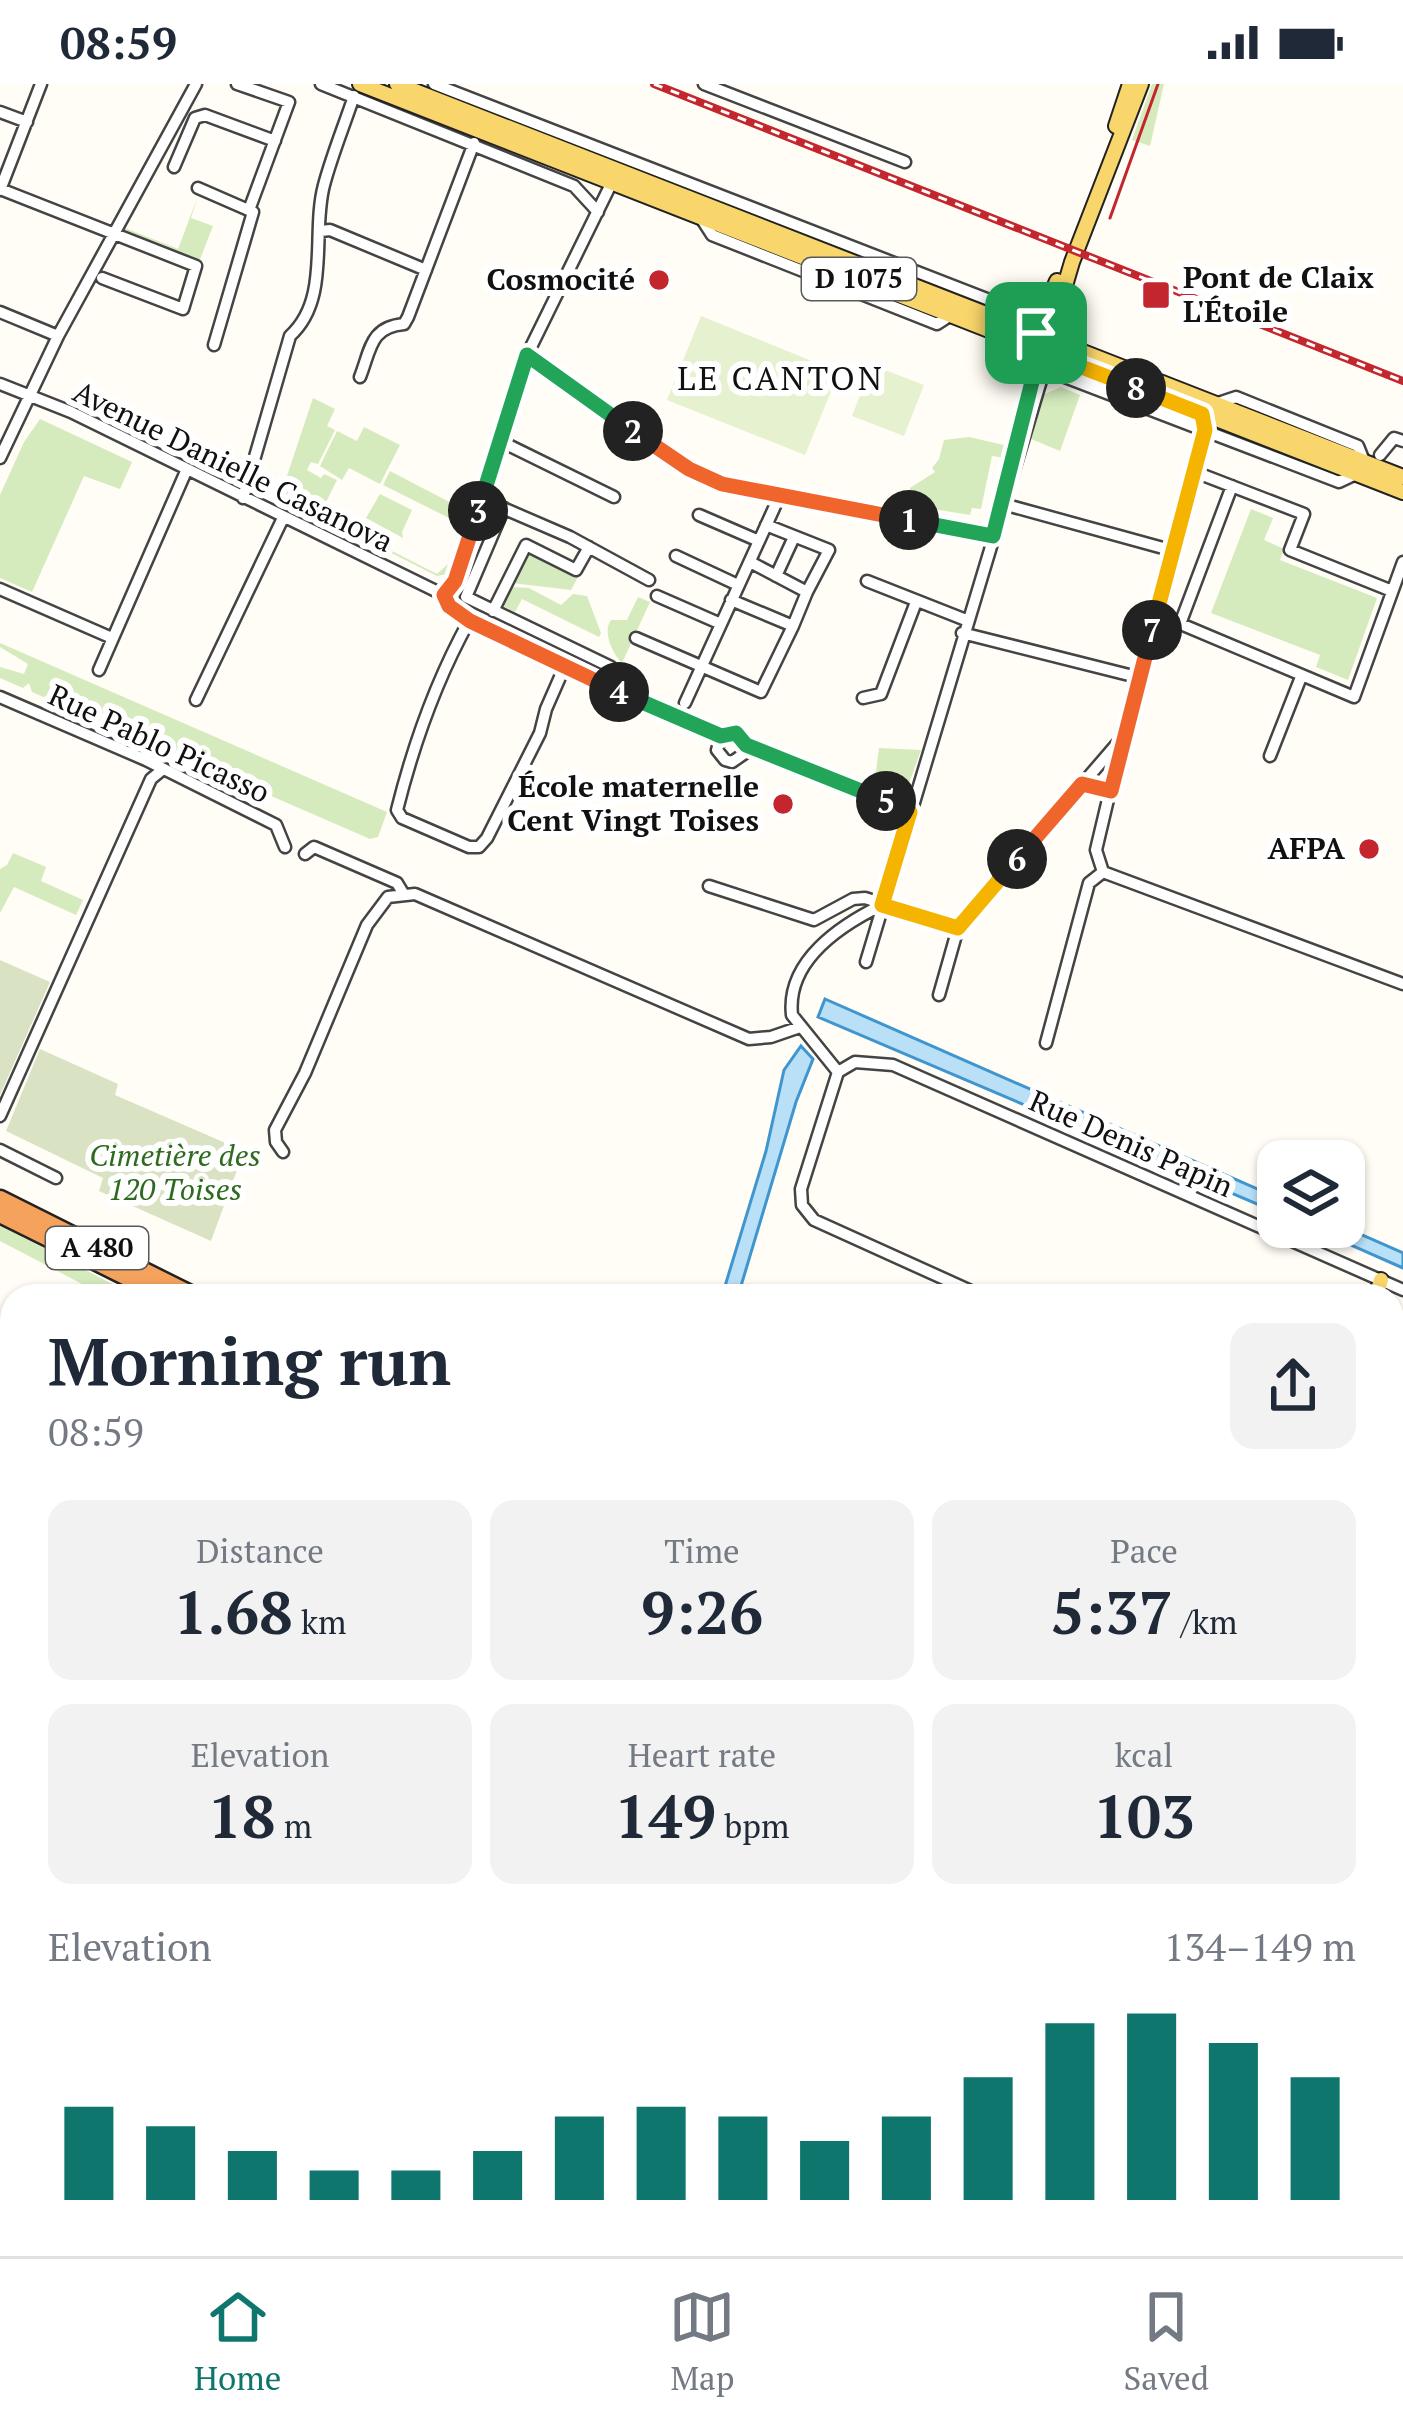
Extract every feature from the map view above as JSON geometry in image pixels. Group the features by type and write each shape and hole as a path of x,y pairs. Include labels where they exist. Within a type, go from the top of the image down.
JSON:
{"highway":[{"name":"A 480","path":"0,1199 170,1284"},
{"name":"A 480","path":"0,1214 140,1284"}],"main road":[{"name":"D 1075","path":"397,84 789,236 952,293 1011,323 1042,352"},
{"path":"1042,352 1130,84"},
{"path":"1042,352 1117,137 1141,84"},
{"name":"D 1075","path":"357,90 538,154 618,171"},
{"name":"D 1075","path":"679,194 701,218 1042,352 1360,467 1403,476"},
{"name":"D 1075","path":"1209,409 1256,420 1403,492"},
{"path":"1380,1284 1381,1280"}],"street":[{"path":"41,84 0,189 196,266 183,309 102,278"},
{"path":"0,458 58,335 196,84"},
{"path":"237,84 289,102 249,210"},
{"path":"321,84 357,90 574,186 598,212"},
{"path":"434,84 520,118 618,171 679,194 766,214 952,293"},
{"path":"704,84 905,162"},
{"path":"243,498 290,336 302,325 321,255 322,190 357,90"},
{"path":"0,112 27,122"},
{"path":"174,166 195,118 205,115 274,141"},
{"path":"520,118 527,134"},
{"path":"360,377 377,333 404,324 408,317 474,143"},
{"path":"524,164 538,154"},
{"path":"444,595 455,581 527,355 618,171"},
{"path":"198,188 254,212 214,345"},
{"path":"766,214 789,236"},
{"path":"322,231 330,230 426,270"},
{"path":"0,312 58,335"},
{"path":"866,962 962,633 979,590 1042,352 1205,430 1339,482 1360,467 1358,446 1236,397 1209,409 1205,430 1195,472 1174,551 1137,677 1096,850 1102,872"},
{"path":"527,355 689,469 722,484 993,536"},
{"name":"Avenue Danielle Casanova","path":"0,384 444,595 449,606 470,621 564,668 721,736"},
{"path":"1256,420 1276,414"},
{"path":"1380,455 1394,438 1403,441"},
{"path":"502,442 614,497"},
{"path":"99,670 187,470"},
{"path":"1195,472 1304,514 1290,550 1392,591"},
{"path":"1180,624 1232,486"},
{"path":"685,703 780,495"},
{"path":"476,504 504,508 650,580"},
{"path":"1003,504 1174,551"},
{"path":"504,508 466,597 611,667"},
{"path":"699,515 759,541"},
{"path":"196,700 284,518"},
{"path":"636,638 760,692 829,550 766,525"},
{"path":"776,576 794,537"},
{"path":"493,611 526,545 576,570 589,547"},
{"path":"676,556 738,585"},
{"path":"750,562 808,592"},
{"path":"1156,614 1354,697 1403,562"},
{"path":"867,581 966,620"},
{"path":"0,589 112,638"},
{"path":"657,596 721,624"},
{"path":"731,600 793,626"},
{"path":"863,698 879,700 916,602"},
{"path":"470,621 451,655 422,731 397,810 402,818 479,847 540,733 564,668"},
{"path":"962,633 1137,677"},
{"path":"1270,756 1301,677"},
{"name":"Rue Pablo Picasso","path":"0,697 276,825 285,847"},
{"path":"746,745 740,759 725,760 717,750 721,736 736,733 746,745 910,812"},
{"path":"939,995 958,928 1124,735"},
{"path":"0,1116 105,876 151,779 162,770"},
{"path":"1082,784 1111,791"},
{"path":"304,854 314,847 397,883 403,893"},
{"path":"1102,872 1403,983"},
{"path":"1046,1042 1089,883 1102,872"},
{"path":"710,886 814,920 853,899 865,898 958,928"},
{"path":"283,1152 275,1130 305,1073 367,926 388,897 403,893 415,894 749,1039 800,1027"},
{"path":"882,905 848,922 824,942 808,961 790,1006 800,1027 838,1072 801,1189 802,1204 814,1220 955,1284"},
{"name":"Rue Denis Papin","path":"838,1072 855,1062 893,1065 1390,1284"},
{"path":"0,1150 56,1178"}],"green space":[{"path":"1152,84 1164,84 1150,146 1132,140"},
{"path":"198,196 191,218 213,226 199,262 123,231 178,249"},
{"path":"701,316 839,372 805,455 667,400"},
{"path":"872,365 924,385 904,436 852,416"},
{"path":"1061,387 1080,395 1060,451 1031,439 1045,394"},
{"path":"313,398 335,409 327,426 335,430 318,464 311,462 307,470 337,480 320,514 437,574 449,563 465,510 448,574 437,576 280,497"},
{"path":"40,419 132,462 120,489 84,476 32,592 0,578 0,495"},
{"path":"364,427 400,445 380,484 349,468 342,480 320,466 337,431 357,441"},
{"path":"969,437 1008,446 1005,458 992,456 981,509 972,508 970,515 927,508 920,514 908,511 910,488 935,472 932,468 944,440"},
{"path":"390,471 457,506 454,516 449,518 383,485"},
{"path":"380,494 412,510 403,538 366,518"},
{"path":"1251,509 1273,518 1264,540 1284,549 1280,560 1377,598 1348,680 1316,667 1320,655 1211,613"},
{"path":"526,554 579,575 571,590 512,583"},
{"path":"514,587 529,588 561,605 573,594 587,596 599,637 522,599 515,612 501,605"},
{"path":"638,597 650,602 622,663 610,643 609,625 611,620 627,620"},
{"path":"0,643 387,812 378,837 370,839 32,692 29,683 23,688 0,678 0,667 24,674 28,664"},
{"path":"879,748 921,750 903,800 874,787"},
{"path":"13,853 46,867 41,881 83,900 76,915 14,887 0,913 0,869"},
{"path":"0,960 50,982 0,1095"},
{"name":"Cimetière des 120 Toises","path":"40,1049 118,1084 115,1095 244,1151 211,1241 99,1191 103,1178 6,1131"},
{"path":"0,1225 112,1284 82,1284 0,1241"}],"water":[{"path":"825,999 1257,1189 1257,1204 818,1017"},
{"path":"801,1046 813,1059 742,1284 726,1284 766,1151 784,1070"},
{"path":"1365,1236 1403,1253 1403,1268 1358,1248 1365,1248"}],"tram line":[{"path":"1110,218 1158,84"}],"railway":[{"path":"654,84 1403,381"}],"place":[{"name":"Cosmocité","path":"659,280"},
{"name":"Pont de Claix L'Étoile","path":"1156,295"},
{"name":"École maternelle Cent Vingt Toises","path":"783,804"},
{"name":"AFPA","path":"1369,849"}],"district":[{"name":"LE CANTON","path":"781,378"}],"route":[{"path":"1036,333 1048,338 1048,354 1202,414 1205,430 1111,791 1082,784 958,928 882,905 910,812 746,745 736,733 721,736 564,668 470,621 449,606 444,595 455,581 527,355 689,469 722,484 993,536 1036,366 1036,333"}]}
